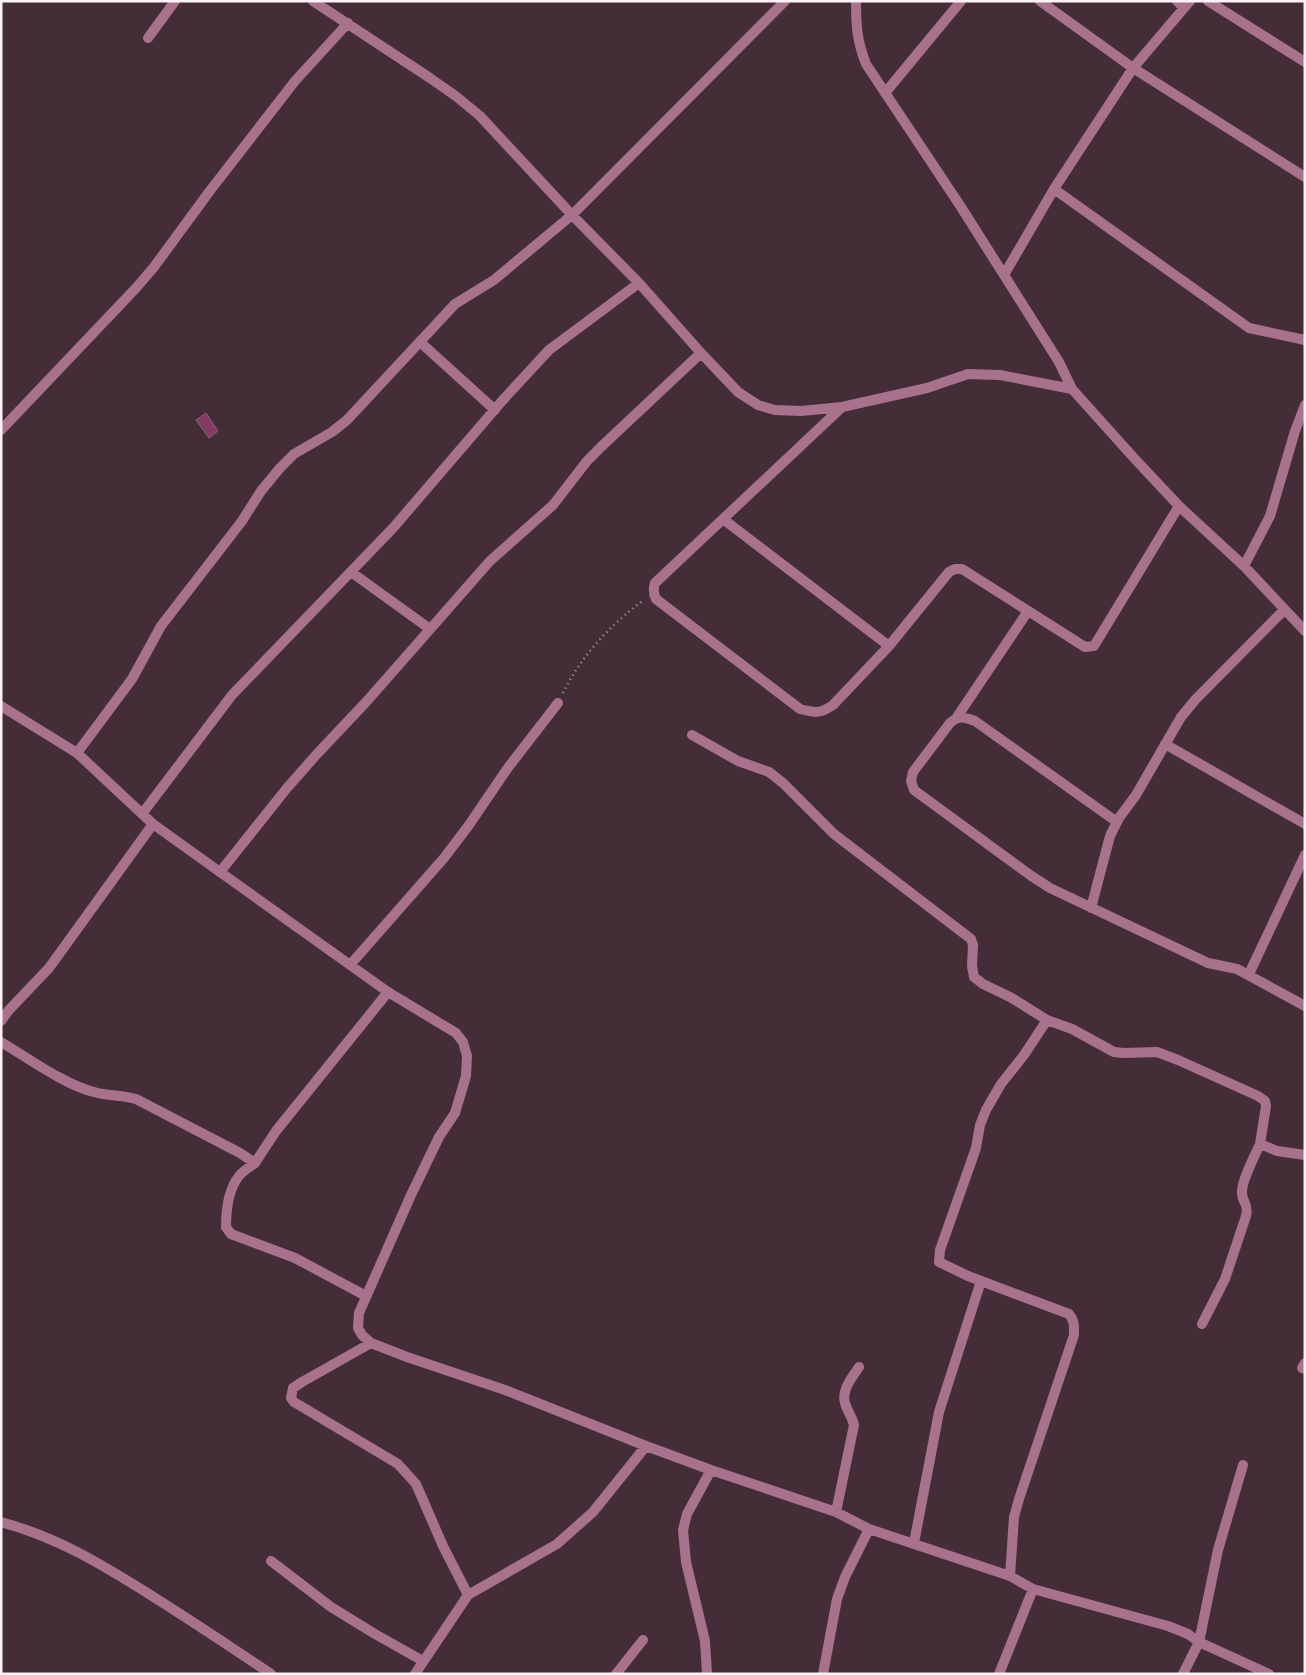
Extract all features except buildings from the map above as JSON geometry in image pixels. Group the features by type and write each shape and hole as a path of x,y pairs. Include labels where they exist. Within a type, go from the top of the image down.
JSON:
{"street":[{"path":"148,38 175,1"},
{"path":"313,1 330,5 348,23 457,97 480,116 572,215 600,241 738,392 758,405 776,410 842,407 927,388 968,374 1000,375 1072,389"},
{"path":"77,753 132,679 161,626 242,521 261,491 280,468 294,454 332,432 347,420 455,304 494,280 572,215 785,1"},
{"path":"856,1 859,46 866,64 961,207 1058,362 1072,389 1179,506 1244,566 1305,631"},
{"path":"885,93 961,1"},
{"path":"1040,1 1133,68 1305,177"},
{"path":"1208,1 1305,62"},
{"path":"1004,275 1054,189 1133,68 1184,4"},
{"path":"1,430 136,288 296,81 348,23"},
{"path":"1054,189 1249,328 1305,340"},
{"path":"142,814 232,695 393,528 494,410 549,350 639,283"},
{"path":"420,342 494,410"},
{"path":"220,872 287,788 367,702 490,561 553,505 587,461 701,353"},
{"path":"1244,566 1270,516 1305,405"},
{"path":"842,407 655,583 653,593 656,598 800,709 823,712 833,705 889,646 949,572 956,569 962,569 1085,647 1094,646 1179,506"},
{"path":"723,519 889,646"},
{"path":"351,572 430,629"},
{"path":"1091,908 1110,836 1181,717 1196,699 1284,610"},
{"path":"1028,611 957,717 950,723 914,772 912,781 914,790 1050,888 1208,963 1237,969 1249,974 1305,1006"},
{"path":"350,965 444,858 507,769 558,703"},
{"path":"1,706 77,753 154,824 388,992 456,1033 463,1042 467,1056 466,1076 455,1113 439,1137 410,1195 359,1313 358,1328 362,1335 371,1343 505,1390 711,1470 836,1512 869,1529 1010,1576 1033,1589 1168,1626 1269,1674"},
{"path":"957,717 963,716 975,721 1117,822"},
{"path":"692,735 738,761 769,772 783,783 834,834 971,939 973,945 972,966 974,977 983,984 1010,997 1047,1020 1072,1029 1114,1052 1157,1052 1258,1096 1265,1101 1266,1106 1260,1144 1242,1186 1242,1198 1248,1208 1246,1216 1225,1278 1202,1324"},
{"path":"1165,744 1305,824"},
{"path":"1,1021 49,968 154,824"},
{"path":"1249,974 1305,855"},
{"path":"366,1296 295,1258 231,1234 226,1227 226,1215 230,1194 239,1176 255,1163 276,1130 388,992"},
{"path":"1010,1576 1014,1517 1074,1335 1073,1319 1068,1314 981,1281 939,1262 940,1250 976,1148 980,1125 986,1110 1001,1084 1024,1055 1047,1020"},
{"path":"1,1042 75,1086 94,1092 136,1099 240,1153 255,1163"},
{"path":"1260,1144 1277,1151 1305,1155"},
{"path":"914,1543 939,1412 981,1281"},
{"path":"371,1343 293,1388 291,1398 294,1402 398,1464 416,1484 443,1546 468,1595"},
{"path":"1305,1362 1302,1368 1305,1370"},
{"path":"836,1512 854,1425 852,1415 843,1397 849,1382 859,1367"},
{"path":"415,1674 468,1595 556,1544 593,1512 646,1446"},
{"path":"1183,1674 1199,1642 1218,1550 1243,1465"},
{"path":"707,1674 705,1641 686,1562 683,1530 687,1514 711,1470"},
{"path":"1,1522 29,1529 89,1557 209,1632 271,1674"},
{"path":"823,1674 837,1599 845,1577 869,1529"},
{"path":"271,1561 331,1606 423,1661"},
{"path":"999,1674 1033,1589"},
{"path":"616,1674 644,1640"}],"path":[{"path":"558,703 569,681 605,632 653,593"}]}
